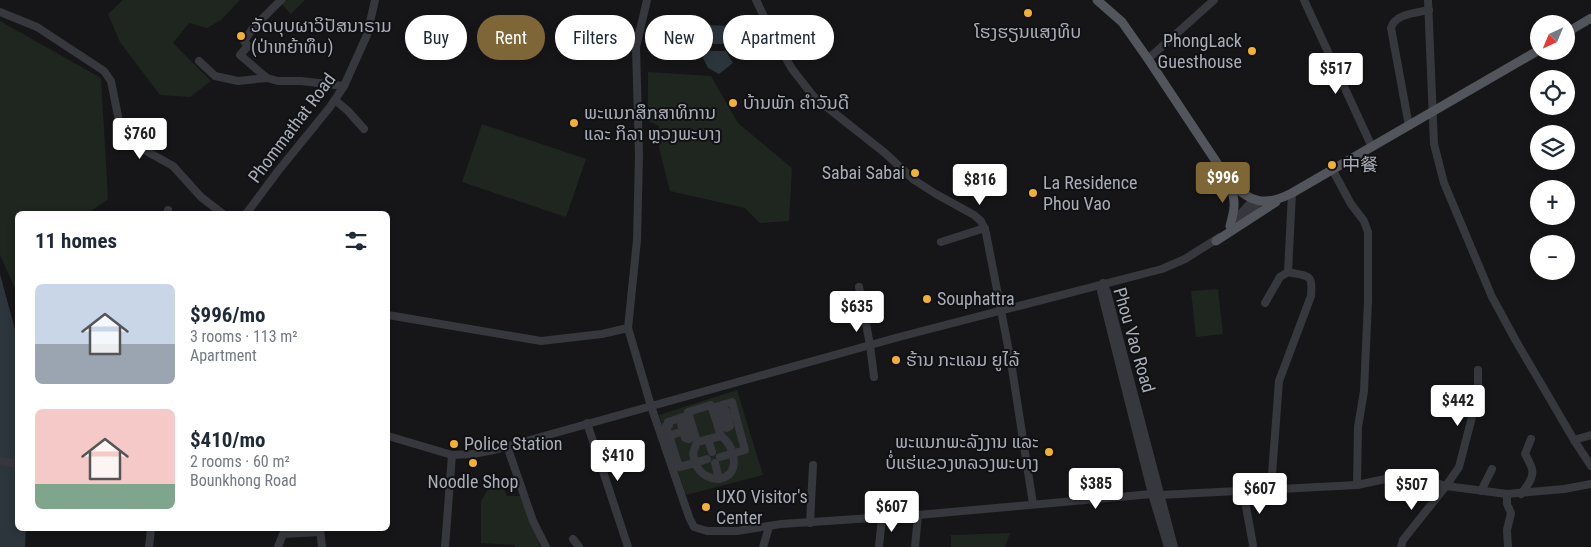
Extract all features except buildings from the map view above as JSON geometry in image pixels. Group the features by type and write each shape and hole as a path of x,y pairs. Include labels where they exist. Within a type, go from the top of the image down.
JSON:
{"main road":[{"path":"1097,0 1122,22 1229,181 1238,191 1256,201 1279,200"},
{"path":"1575,28 1591,18"},
{"path":"1216,241 1279,200 1530,55"},
{"path":"1229,181 1235,200 1235,210 1230,226"}],"street":[{"path":"267,78 240,55 248,46 244,41 253,28 281,0"},
{"name":"Phommathat Road","path":"248,211 344,86 367,35 375,0"},
{"path":"647,0 636,47 639,156 637,240 628,328 651,406 694,527 707,531 737,531 781,524 918,515 1156,494 1357,485 1409,474 1446,486 1507,494 1522,494 1591,484"},
{"path":"756,0 792,69 820,103 885,154 914,180 982,222 985,228 1002,309 1033,504"},
{"path":"1148,59 1214,0"},
{"path":"1304,0 1372,147"},
{"path":"1428,0 1434,144 1444,183 1492,297 1516,341 1591,466"},
{"path":"1409,126 1391,28 1393,22 1398,18 1429,10"},
{"path":"0,12 28,23 101,68 110,81 119,121 130,139 139,147 173,166 201,196 219,211"},
{"path":"199,61 214,76 238,80 267,78 278,81 301,81 344,86"},
{"path":"335,100 364,130"},
{"path":"1332,169 1351,204 1364,221 1368,232 1368,321 1364,391 1358,427 1357,485"},
{"path":"1288,272 1292,193"},
{"path":"1216,241 1256,201"},
{"path":"390,437 452,455 483,453 1002,309 1162,269 1216,241 1246,216 1256,201"},
{"path":"941,242 985,228"},
{"path":"1265,303 1280,277 1288,272 1308,276 1311,279 1311,296 1279,381 1271,488"},
{"name":"Phou Vao Road","path":"1103,284 1107,292 1168,547"},
{"path":"859,287 874,377"},
{"path":"390,315 541,341 602,334 628,328"},
{"path":"1401,547 1403,540 1459,467 1478,394 1478,370"},
{"path":"695,394 699,409"},
{"path":"712,408 732,402 732,418 745,450 717,460 718,478"},
{"path":"711,405 712,408 720,436 730,445 736,464 732,472 718,478 708,478 699,472 693,453 697,442 688,412 711,405"},
{"path":"689,415 668,422 669,425 666,426 679,467 695,463 709,456 708,439"},
{"path":"586,423 628,547"},
{"path":"669,436 683,431"},
{"path":"1574,440 1591,435"},
{"path":"697,442 720,436"},
{"path":"1522,494 1532,472 1525,454 1531,439"},
{"path":"508,446 533,521 546,547"},
{"path":"445,547 452,455"},
{"path":"0,461 15,464"},
{"path":"810,523 813,465"},
{"path":"1481,491 1492,469"},
{"path":"1243,490 1253,545"},
{"name":"Phou Vao Road","path":"1156,494 1174,547"},
{"path":"1507,494 1507,504 1510,513 1507,530 1508,547"},
{"path":"915,547 918,515"},
{"path":"879,547 882,517"},
{"path":"763,547 769,527"},
{"path":"149,547 151,531"},
{"path":"278,547 283,534 311,531"},
{"path":"320,531 322,547"},
{"path":"573,539 578,547"}],"shaded area":[{"path":"123,0 240,0 221,20 207,28 189,23 173,43 211,81 190,97 160,95 120,42 108,14"},
{"path":"278,0 305,0 291,14"},
{"path":"0,21 101,78 108,199 91,211 15,211 15,289 0,255"},
{"path":"713,25 723,26 723,44 713,44"},
{"path":"713,51 723,51 723,60 731,60 733,63 719,74 708,68 704,60 713,60"},
{"path":"648,72 711,76 738,123 792,168 789,221 760,223 745,208 670,191 659,148 659,126 648,121"},
{"path":"482,124 586,159 566,217 462,182"},
{"path":"0,274 15,330 15,531 26,531 25,547 0,547"},
{"path":"1218,289 1223,334 1196,337 1191,291"},
{"path":"737,390 763,475 686,495 659,415"},
{"path":"491,484 501,484 507,496 523,496 540,547 515,547 515,545 481,543 481,501"},
{"path":"1010,533 1005,547 951,547 951,535"}],"place":[{"name":"ໂຮງຮຽນແສງທິບ","path":"1028,13"},
{"name":"ວັດບຸບຜາວິປັສນາຣາມ (ປ່າຫຍ້າທຶບ)","path":"241,36"},
{"name":"PhongLack Guesthouse","path":"1252,51"},
{"name":"ບ້ານພັກ ຄໍາວັນດີ","path":"733,103"},
{"name":"ພະແນກສຶກສາທິການ ແລະ ກິລາ ຫຼວງພະບາງ","path":"574,123"},
{"name":"中餐","path":"1332,165"},
{"name":"Sabai Sabai","path":"915,173"},
{"name":"La Residence Phou Vao","path":"1033,193"},
{"name":"Souphattra","path":"927,299"},
{"name":"ຮ້ານ ກະແລມ ຍູໄລ້","path":"896,360"},
{"name":"Police Station","path":"454,444"},
{"name":"ພະແນກພະລັງງານ ແລະ ບໍ່ແຮ່ແຂວງຫລວງພະບາງ","path":"1049,452"},
{"name":"Noodle Shop","path":"473,463"},
{"name":"UXO Visitor's Center","path":"706,507"}]}
